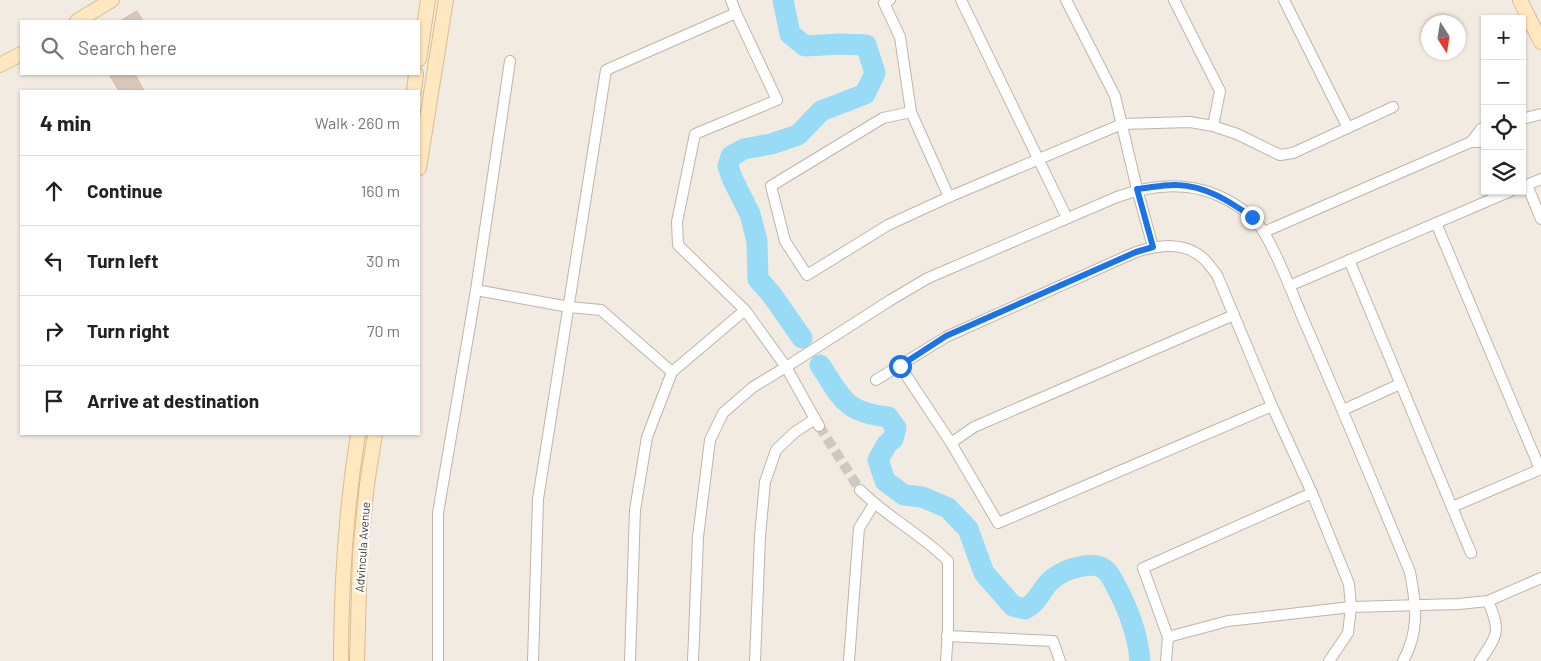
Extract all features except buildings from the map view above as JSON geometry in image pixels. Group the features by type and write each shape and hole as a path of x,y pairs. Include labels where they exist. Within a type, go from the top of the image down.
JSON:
{"main road":[{"path":"79,20 112,0"},
{"path":"420,52 428,0"},
{"path":"420,155 424,101 446,0"},
{"path":"1520,0 1536,20 1541,42"},
{"path":"0,65 20,55"},
{"path":"414,90 416,75"},
{"name":"Advincula Avenue","path":"341,661 341,602 345,536 358,435"},
{"name":"Advincula Avenue","path":"357,661 361,545 367,484 375,435"}],"street":[{"path":"731,0 777,100 695,134 677,222 678,245 745,310 786,367 817,423 795,432 776,450 765,482 760,536 755,661"},
{"path":"890,0 884,3 900,37 911,112 949,197"},
{"path":"961,0 1067,218"},
{"path":"1066,0 1115,96 1153,247"},
{"path":"1174,0 1220,91 1213,126"},
{"path":"1284,0 1348,128"},
{"path":"533,661 538,499 606,70 736,13"},
{"path":"438,661 438,513 476,290 510,61"},
{"path":"911,112 883,118 771,186 785,241 807,275 888,225 1039,158 1122,124 1190,122 1213,126 1237,134 1280,155 1293,153 1393,107"},
{"path":"1526,119 1541,114"},
{"path":"1471,142 1481,129"},
{"path":"1264,232 1471,142 1481,142"},
{"path":"1526,185 1541,179"},
{"path":"693,661 698,537 710,440 723,413 752,386 786,367 889,300 928,278 1137,189 1176,185 1203,189 1226,199 1252,217 1264,232 1343,410 1410,572 1416,604 1413,633 1402,661"},
{"path":"1526,190 1541,219"},
{"path":"1289,286 1502,195"},
{"path":"1436,223 1540,469 1452,507"},
{"path":"876,380 946,336 1136,252 1153,247 1171,245 1192,251 1204,259 1217,275 1272,406 1312,493 1349,584 1351,607 1348,633 1329,661"},
{"path":"1348,260 1471,553"},
{"path":"476,290 569,307 601,310 672,372"},
{"path":"630,661 635,510 647,437 672,372 745,310"},
{"path":"951,443 974,427 1234,315"},
{"path":"900,366 951,443 998,523 1272,406"},
{"path":"1343,410 1400,384"},
{"path":"860,490 874,504 933,546 948,561 946,661"},
{"path":"1166,661 1168,637 1143,568 1312,493"},
{"path":"849,661 859,528 874,504"},
{"path":"1168,637 1228,620 1351,607 1459,604 1488,601 1541,578"},
{"path":"1480,661 1494,640 1497,630 1488,601"},
{"path":"947,636 1054,641 1060,661"}],"waterway":[{"path":"783,0 790,34 805,46 866,45 875,73 865,94 821,111 798,135 771,144 744,149 731,156 728,166 750,214 757,241 758,279 772,295 802,338"},
{"path":"820,365 846,402 873,415 888,417 896,428 893,439 887,444 878,460 885,481 904,495 922,497 948,508 968,529 984,573 1013,606 1025,609 1035,601 1049,582 1064,572 1088,565 1100,567 1110,575 1125,605 1135,632 1140,661"}],"tunnel":[{"path":"819,426 860,490"}],"route":[{"path":"900,366 946,336 1136,252 1153,247 1137,189 1176,185 1203,189 1226,199 1252,217"}]}
